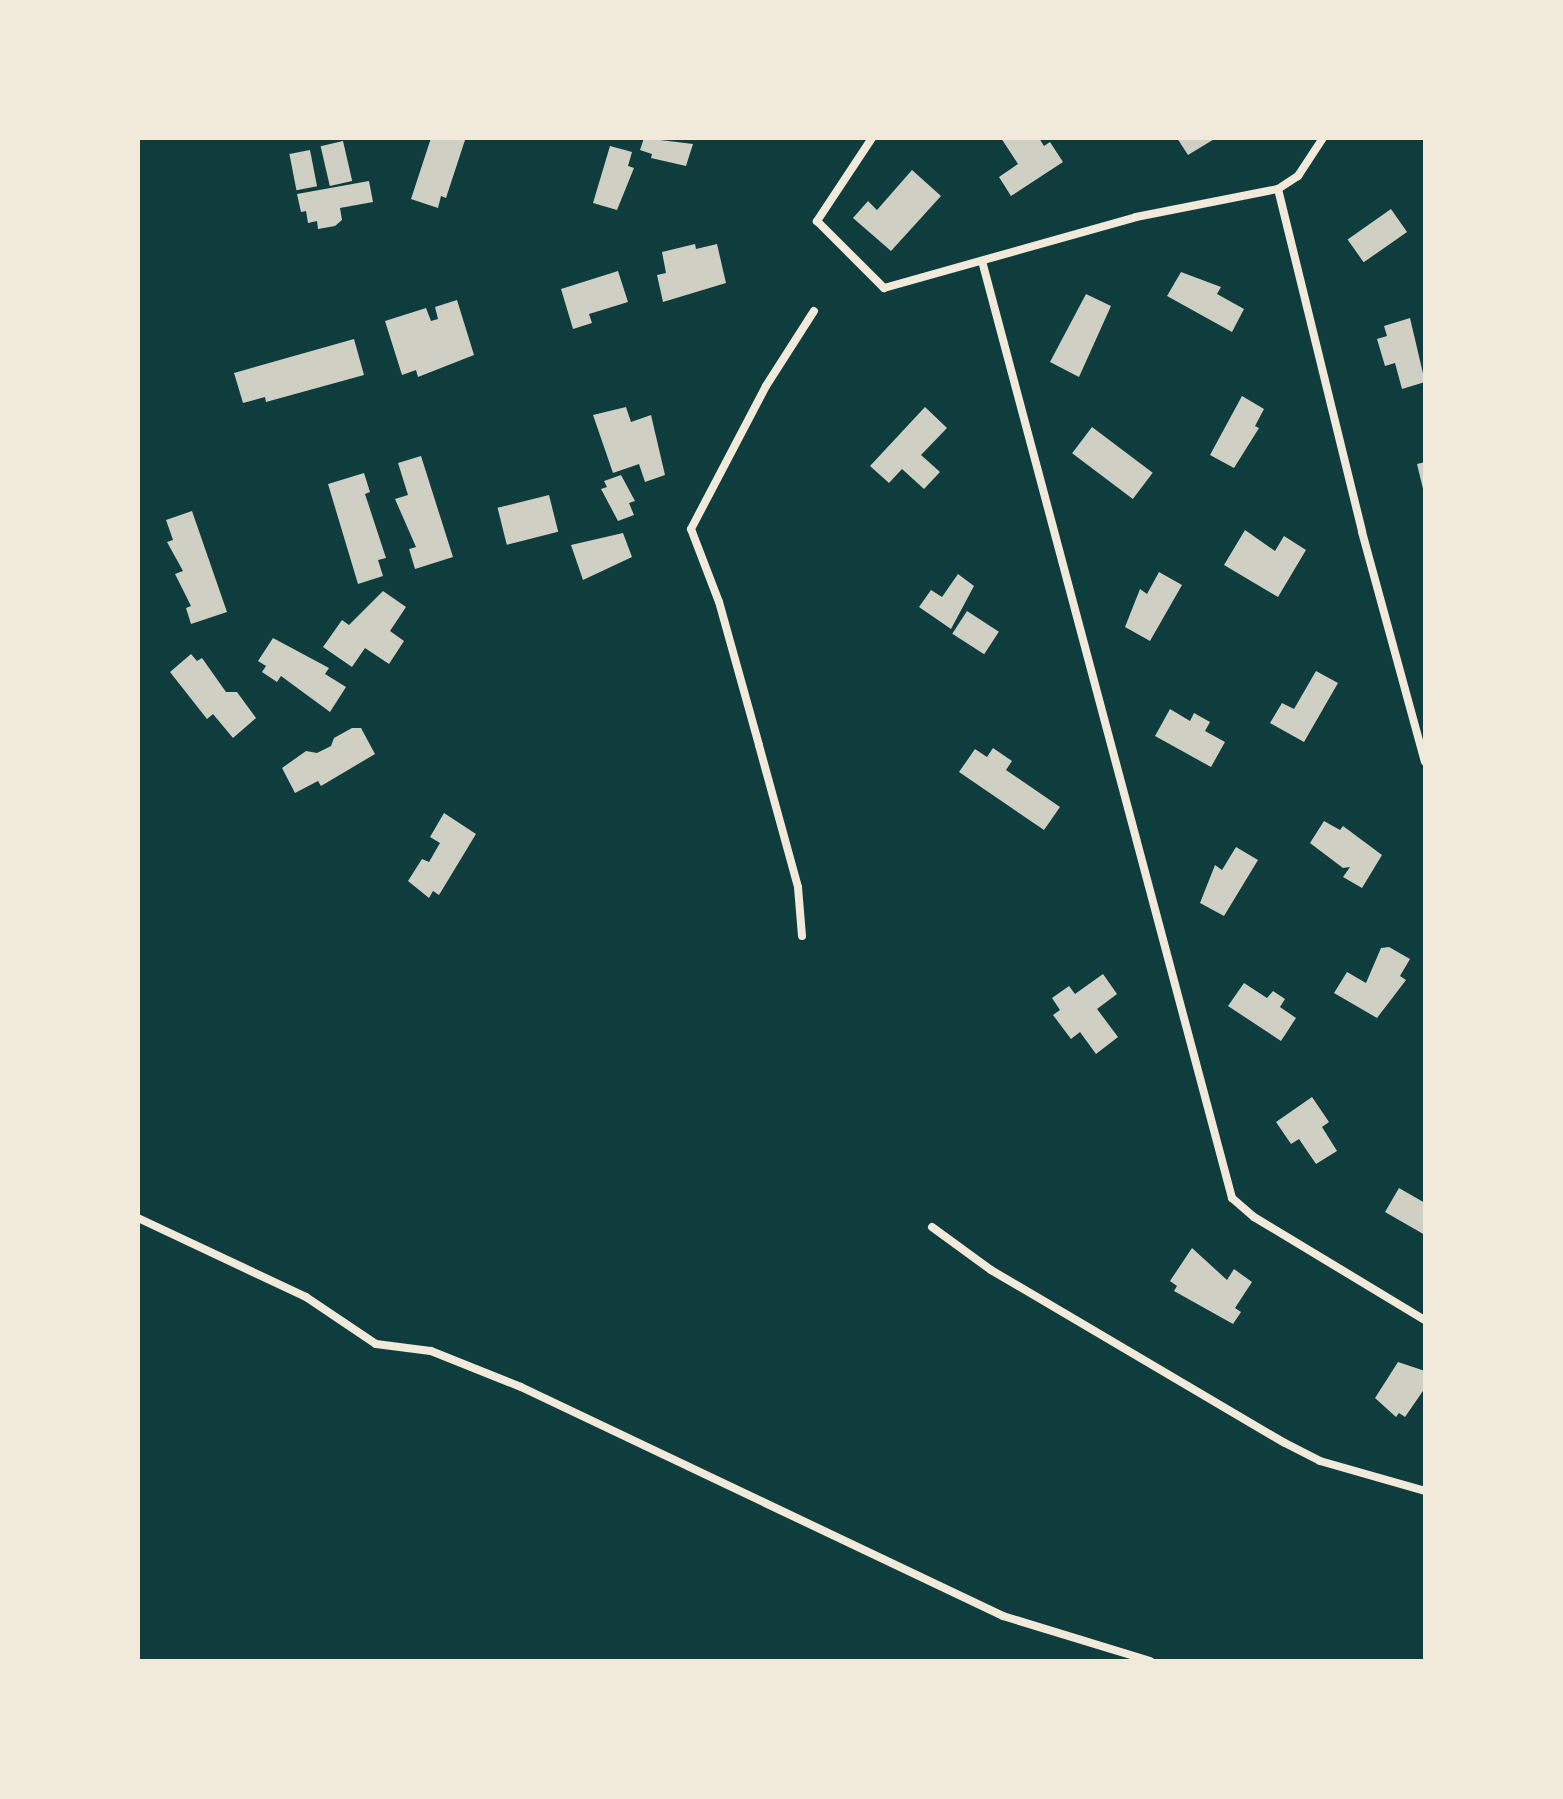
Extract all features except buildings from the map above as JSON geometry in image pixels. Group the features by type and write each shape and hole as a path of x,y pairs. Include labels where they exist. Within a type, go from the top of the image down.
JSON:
{"street":[{"path":"872,138 817,221 884,288 1136,217 1278,189 1298,176 1323,138"},
{"path":"1278,189 1362,532 1425,762"},
{"path":"982,261 1227,1187 1254,1217 1425,1320"},
{"path":"802,936 798,887 719,602 691,529 766,386 814,311"},
{"path":"138,1218 306,1297 376,1344 431,1351 521,1387 1003,1616 1150,1661"},
{"path":"932,1227 991,1270 1285,1443 1320,1461 1425,1491"}]}
